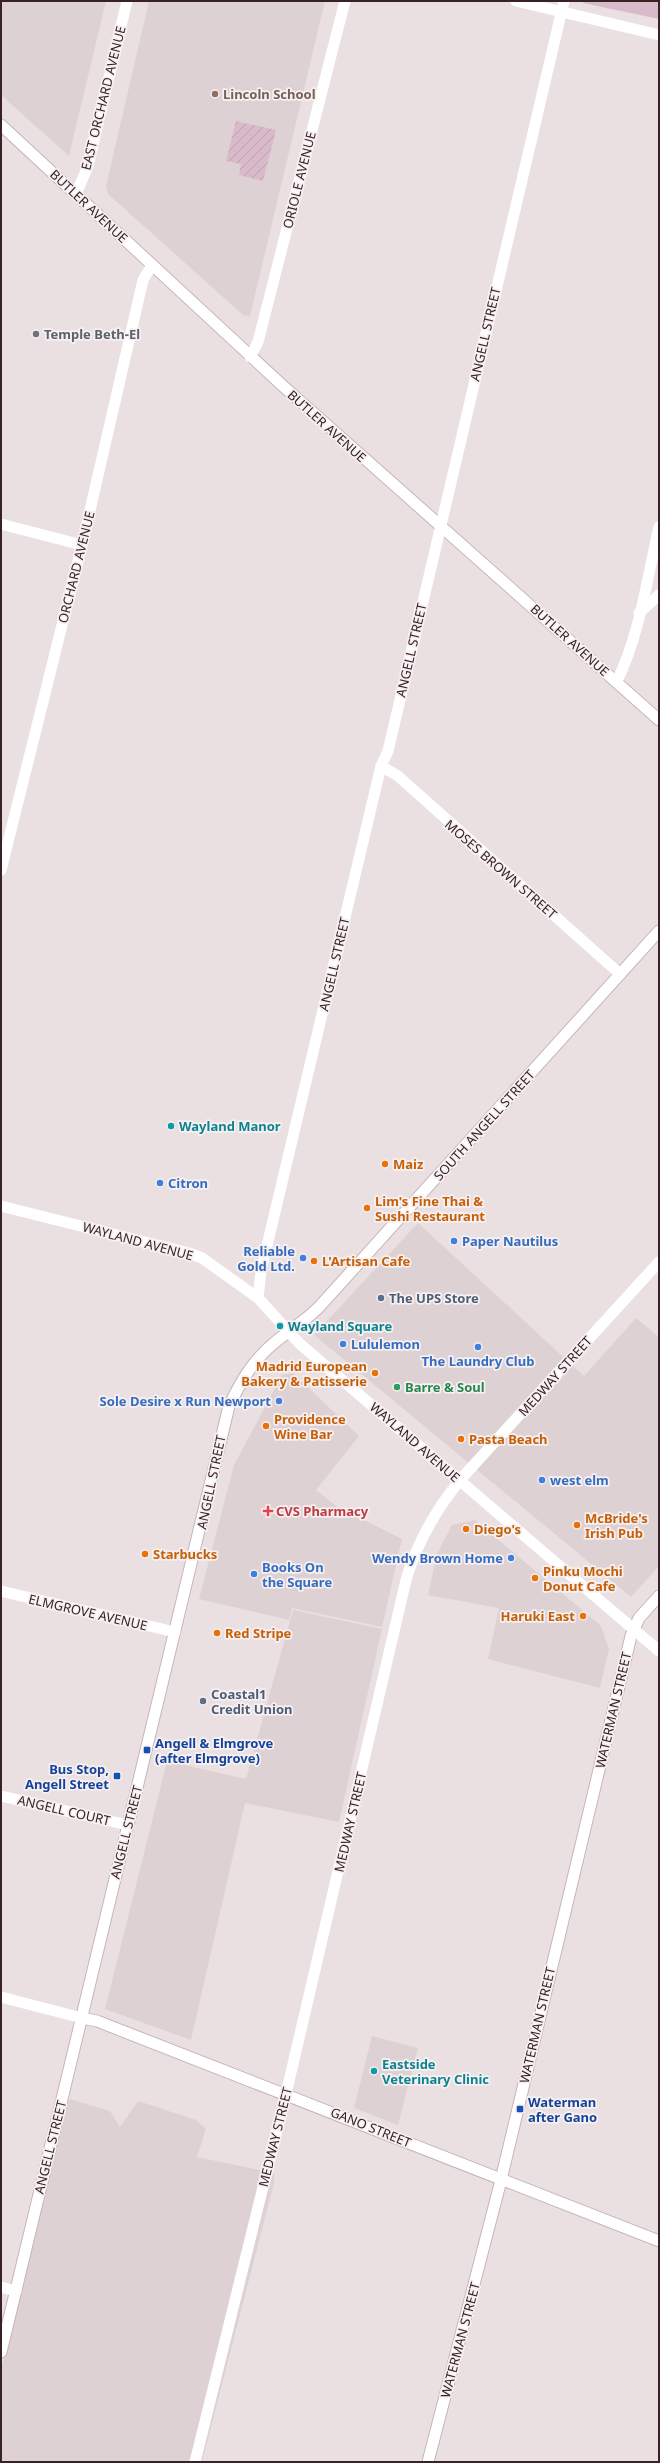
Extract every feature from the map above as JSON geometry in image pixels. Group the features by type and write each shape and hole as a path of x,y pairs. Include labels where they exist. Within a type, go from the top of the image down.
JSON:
{"street":[{"name":"EAST ORCHARD AVENUE","path":"76,194 88,166 127,1"},
{"name":"ORIOLE AVENUE","path":"250,357 258,342 345,1"},
{"path":"516,1 563,6 659,35"},
{"name":"ANGELL STREET","path":"258,1298 261,1271 382,766 388,752 563,6"},
{"name":"BUTLER AVENUE","path":"1,125 250,357 617,681 659,720"},
{"name":"ORCHARD AVENUE","path":"1,870 82,545 143,280 152,265"},
{"path":"1,524 82,545"},
{"path":"617,681 623,668 639,613 659,527"},
{"path":"639,613 659,595"},
{"name":"MOSES BROWN STREET","path":"382,766 398,776 620,974"},
{"name":"SOUTH ANGELL STREET","path":"288,1332 305,1321 320,1306 659,931"},
{"name":"WAYLAND AVENUE","path":"1,1206 189,1253 202,1258 258,1298 288,1332 632,1630 659,1651"},
{"name":"MEDWAY STREET","path":"195,2462 286,2094 406,1580 415,1550 432,1518 460,1480 659,1262"},
{"name":"ANGELL STREET","path":"1,2352 229,1406 254,1363 272,1344 288,1332"},
{"name":"ELMGROVE AVENUE","path":"1,1591 175,1632"},
{"name":"WATERMAN STREET","path":"428,2462 501,2179 632,1630 639,1618 659,1596"},
{"name":"ANGELL COURT","path":"1,1796 128,1825"},
{"name":"GANO STREET","path":"1,1997 97,2021 659,2241"},
{"path":"1,2287 16,2291"}],"shaded area":[{"path":"1,1 106,1 69,156 1,95"},
{"name":"Lincoln School","path":"149,1 325,1 250,316 243,315 108,194 106,186"},
{"path":"584,1 659,1 659,19 583,3"},
{"path":"236,121 276,130 263,181 239,175 241,164 226,161"},
{"path":"418,1223 584,1376 636,1318 659,1337 659,1566 631,1597 314,1335"},
{"path":"293,1373 359,1436 316,1490 336,1506 402,1539 382,1627 292,1608 289,1620 199,1599 234,1465 282,1375"},
{"path":"475,1520 601,1626 609,1649 600,1688 488,1659 499,1608 428,1595 437,1554 452,1525"},
{"path":"293,1610 382,1629 339,1822 245,1803 191,2040 105,2009 167,1761 246,1779"},
{"path":"372,2036 418,2048 398,2125 354,2108"},
{"path":"70,2099 110,2111 120,2127 138,2101 196,2120 206,2129 197,2157 274,2173 274,2183 202,2462 1,2462 1,2370 66,2107"}],"place":[{"name":"Lincoln School","path":"215,94"},
{"name":"Temple Beth-El","path":"36,334"},
{"name":"Wayland Manor","path":"171,1126"},
{"name":"Maiz","path":"385,1164"},
{"name":"Citron","path":"160,1183"},
{"name":"Lim's Fine Thai & Sushi Restaurant","path":"367,1208"},
{"name":"Paper Nautilus","path":"454,1241"},
{"name":"Reliable Gold Ltd.","path":"303,1258"},
{"name":"L'Artisan Cafe","path":"314,1261"},
{"name":"The UPS Store","path":"381,1298"},
{"name":"Wayland Square","path":"280,1326"},
{"name":"Lululemon","path":"343,1344"},
{"name":"The Laundry Club","path":"478,1347"},
{"name":"Madrid European Bakery & Patisserie","path":"375,1373"},
{"name":"Barre & Soul","path":"397,1387"},
{"name":"Sole Desire x Run Newport","path":"279,1401"},
{"name":"Providence Wine Bar","path":"266,1426"},
{"name":"Pasta Beach","path":"461,1439"},
{"name":"west elm","path":"542,1480"},
{"name":"CVS Pharmacy","path":"268,1511"},
{"name":"McBride's Irish Pub","path":"577,1525"},
{"name":"Diego's","path":"466,1529"},
{"name":"Starbucks","path":"145,1554"},
{"name":"Wendy Brown Home","path":"511,1558"},
{"name":"Books On the Square","path":"254,1574"},
{"name":"Pinku Mochi Donut Cafe","path":"535,1578"},
{"name":"Haruki East","path":"583,1616"},
{"name":"Red Stripe","path":"217,1633"},
{"name":"Coastal1 Credit Union","path":"203,1701"},
{"name":"Angell & Elmgrove (after Elmgrove)","path":"147,1750"},
{"name":"Bus Stop, Angell Street","path":"117,1776"},
{"name":"Eastside Veterinary Clinic","path":"374,2071"},
{"name":"Waterman after Gano","path":"520,2109"}]}
